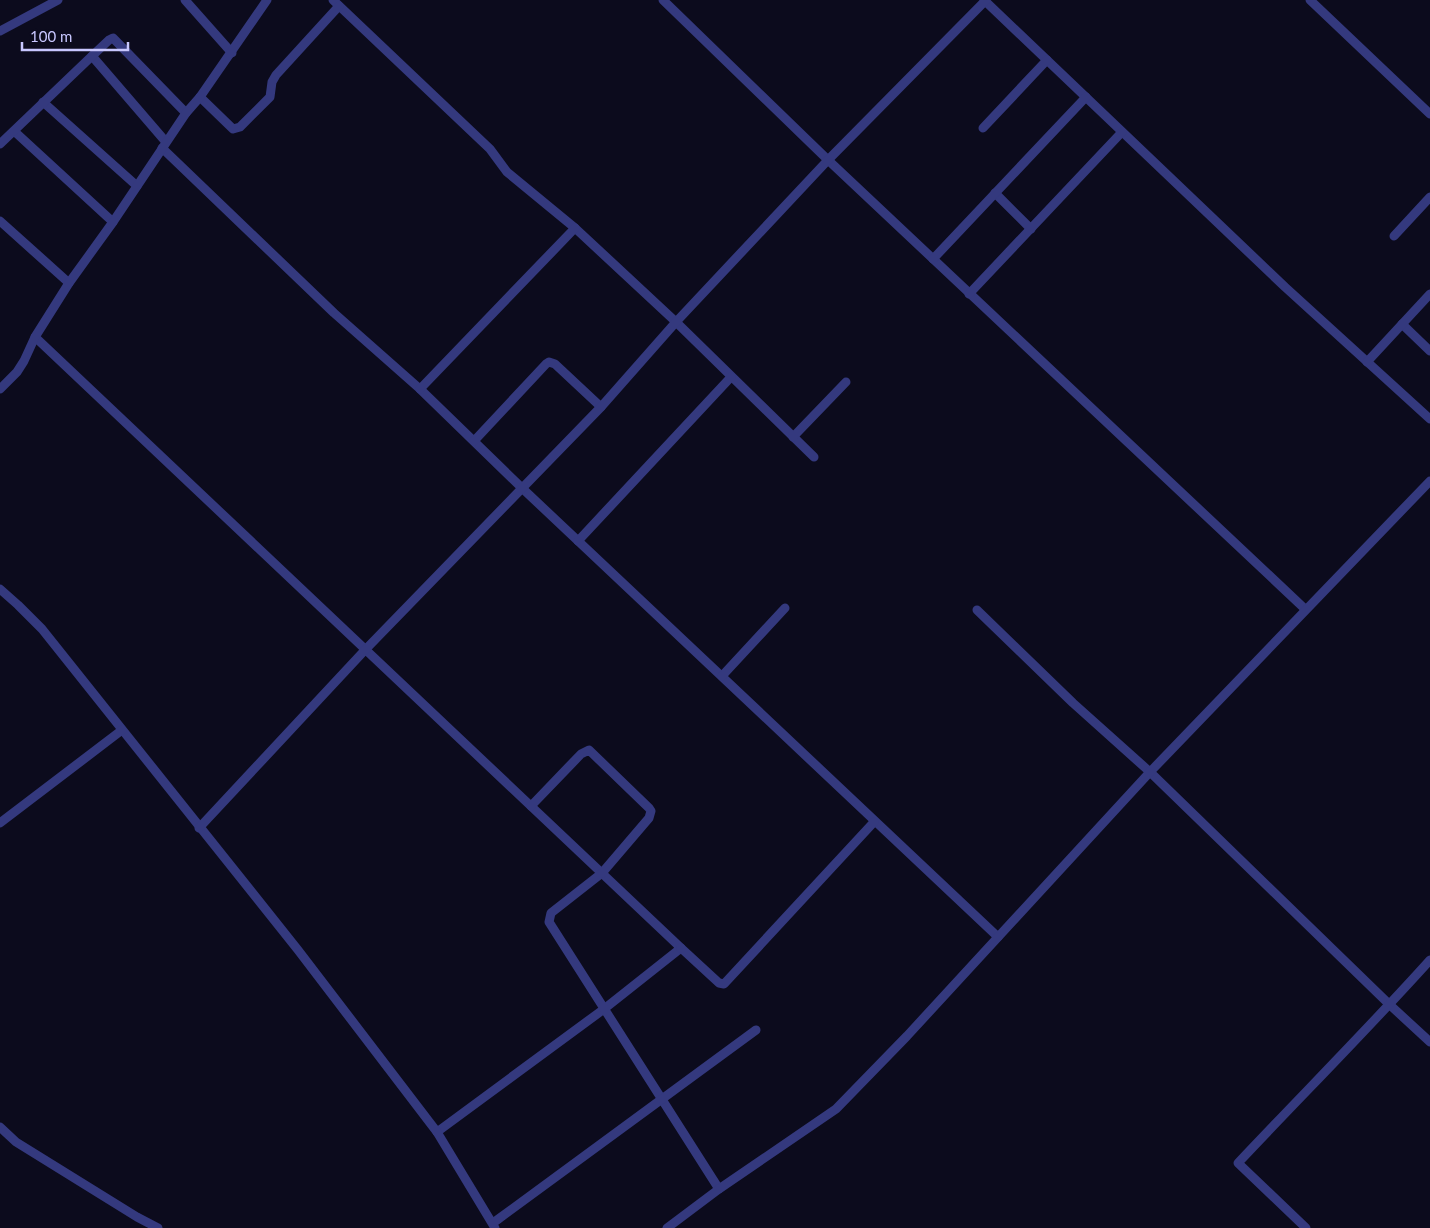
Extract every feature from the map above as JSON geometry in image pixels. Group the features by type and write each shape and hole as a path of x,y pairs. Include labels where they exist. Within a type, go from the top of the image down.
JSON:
{"street":[{"path":"0,31 58,0"},
{"path":"185,0 232,53"},
{"path":"0,389 17,372 35,337 69,282 113,222 186,113 232,53 267,0"},
{"path":"663,0 828,160 1305,609"},
{"path":"199,828 365,650 601,407 676,322 828,160 985,0 1285,287 1430,419"},
{"path":"1310,0 1430,114"},
{"path":"200,97 233,129 240,127 270,97 272,82 276,75 336,3 490,149 506,172 575,228 676,322 731,378 814,457"},
{"path":"0,144 109,40 114,38 186,113"},
{"path":"92,56 164,145 334,312 420,389 874,822 998,937"},
{"path":"983,128 1047,60"},
{"path":"933,259 1086,97"},
{"path":"43,102 137,186"},
{"path":"0,129 11,134 113,222"},
{"path":"970,294 1122,132"},
{"path":"995,193 1031,229"},
{"path":"1394,236 1430,197"},
{"path":"0,221 69,282"},
{"path":"420,389 575,228"},
{"path":"1367,362 1430,294"},
{"path":"1402,324 1430,351"},
{"path":"35,337 719,983 724,984 874,822"},
{"path":"474,441 549,362 555,364 601,407"},
{"path":"578,541 731,378"},
{"path":"793,437 846,382"},
{"path":"667,1228 719,1189 836,1109 907,1036 1150,772 1430,481"},
{"path":"0,589 42,629 298,950 437,1132 494,1225 756,1030"},
{"path":"722,676 785,608"},
{"path":"977,610 1073,703 1150,772 1430,1042"},
{"path":"0,823 122,730"},
{"path":"530,806 580,754 589,750 651,811 646,821 602,873 551,913 549,922 719,1189"},
{"path":"437,1132 604,1009 681,948"},
{"path":"1306,1228 1238,1163 1313,1082 1390,1005 1430,960"},
{"path":"0,1127 16,1142 158,1228"}]}
